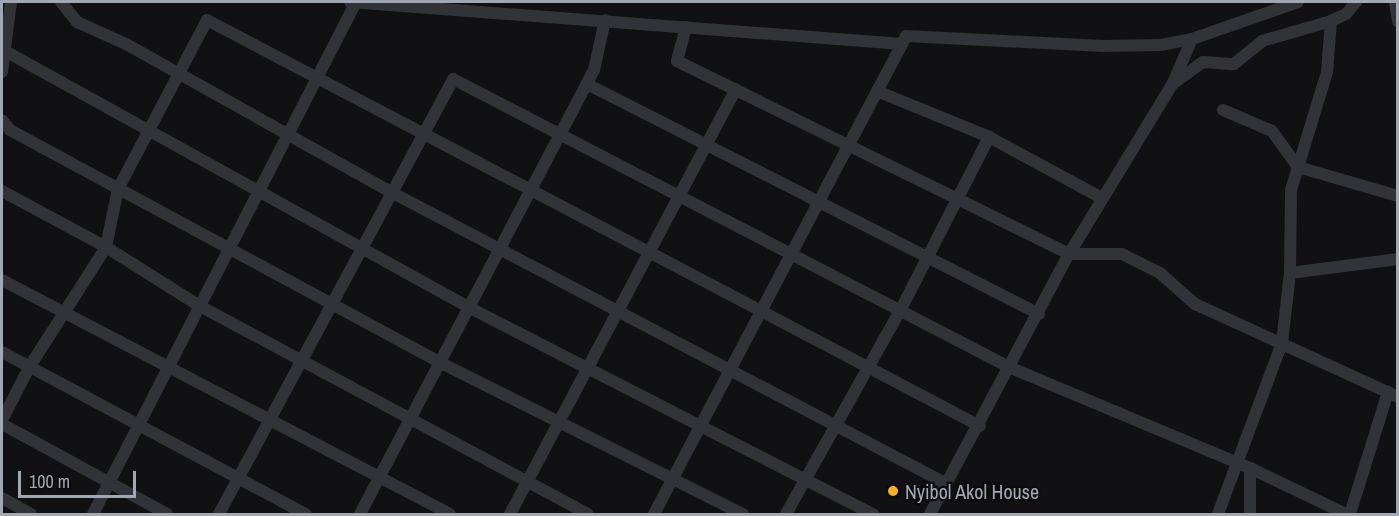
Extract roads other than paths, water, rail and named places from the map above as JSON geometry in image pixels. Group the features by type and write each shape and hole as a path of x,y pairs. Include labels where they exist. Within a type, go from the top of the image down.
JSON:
{"street":[{"path":"2,72 11,2"},
{"path":"61,2 77,22 178,74 392,192 501,247 619,312 730,367 835,427 947,484"},
{"path":"350,2 902,44"},
{"path":"93,514 285,134 356,2"},
{"path":"654,514 906,36 1103,46 1161,45 1192,39 1298,2"},
{"path":"1173,83 1203,62 1234,64 1262,41 1331,21 1346,14 1356,2"},
{"path":"1395,2 1398,21"},
{"path":"167,514 2,422 30,366 106,246 118,189 207,20 317,75 531,193 867,370 980,426"},
{"path":"360,514 587,84 601,53 605,20"},
{"path":"1218,514 1245,466 1282,343 1290,273 1291,190 1327,72 1331,21"},
{"path":"219,514 453,79 680,200 1011,368 1245,466 1348,514 1393,394 1195,304 1160,273 1122,254 1069,254 850,144 676,61 686,27"},
{"path":"930,514 980,426 1069,254 1173,83 1192,39"},
{"path":"5,51 470,308 873,514"},
{"path":"587,84 710,144 1039,314"},
{"path":"510,514 710,144 736,89"},
{"path":"878,91 989,137 1102,198"},
{"path":"1223,110 1272,131 1298,167 1398,196"},
{"path":"2,120 10,130 441,363 558,424 743,514"},
{"path":"786,514 899,313 989,137"},
{"path":"2,191 106,246 198,305 526,483 588,514"},
{"path":"1290,273 1398,259"},
{"path":"2,280 66,311 166,368 450,514"},
{"path":"2,352 137,427 306,514"},
{"path":"1245,466 1250,514"},
{"path":"2,498 31,514"}],"place":[{"name":"Nyibol Akol House","path":"893,491"}]}
